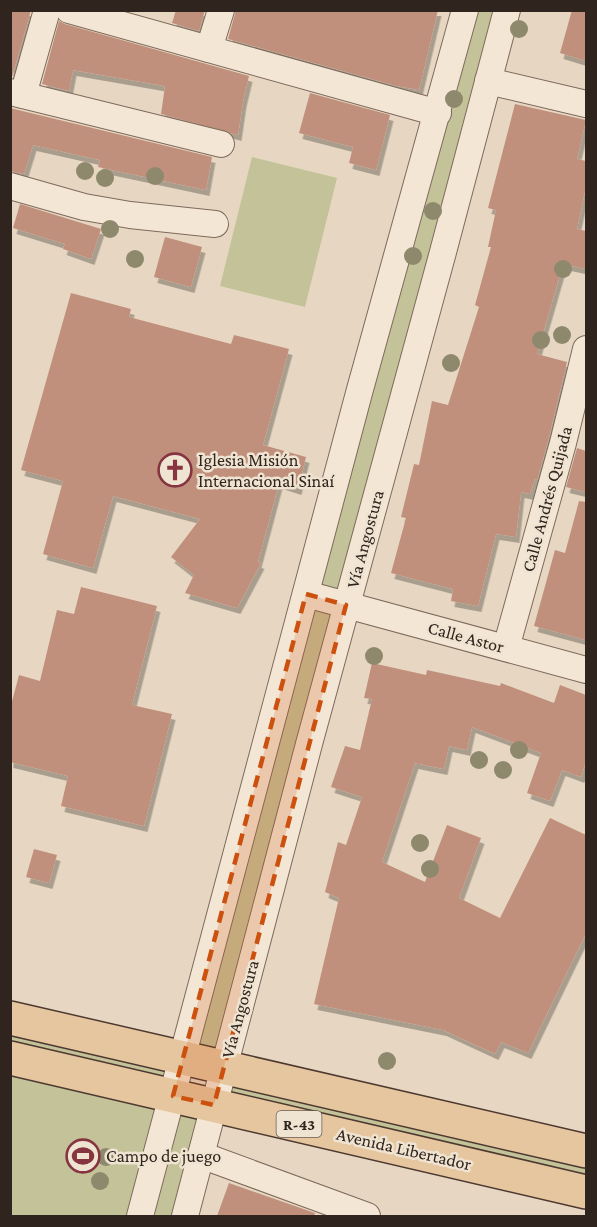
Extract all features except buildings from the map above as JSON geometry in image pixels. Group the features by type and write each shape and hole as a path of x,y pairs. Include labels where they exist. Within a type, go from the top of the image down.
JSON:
{"main road":[{"name":"R-43","path":"10,1018 586,1151"},
{"name":"Avenida Libertador","path":"10,1058 586,1192"}],"street":[{"path":"47,10 17,93 221,144"},
{"path":"69,10 438,113"},
{"path":"209,49 221,10"},
{"name":"Vía Angostura","path":"214,1105 507,10"},
{"path":"140,1216 359,393 438,113 464,11"},
{"path":"488,81 586,104"},
{"path":"10,186 84,207 130,215 215,224"},
{"name":"Calle Andrés Quijada","path":"506,648 586,349"},
{"name":"Calle Astor","path":"306,594 586,670"},
{"path":"185,1216 214,1105"},
{"path":"201,1155 367,1216"}],"highlighted area":[{"path":"306,594 346,605 214,1105 173,1096"}],"green space":[{"path":"465,11 507,11 225,1068 586,1151 586,1192 215,1105 185,1216 11,1216 11,1018 182,1058","holes":["183,1058 224,1068 214,1105 173,1095"]},
{"path":"252,157 337,178 305,307 220,286"}],"place":[{"name":"Iglesia Misión Internacional Sinaí","path":"175,470"},
{"name":"Campo de juego","path":"83,1156"}]}
